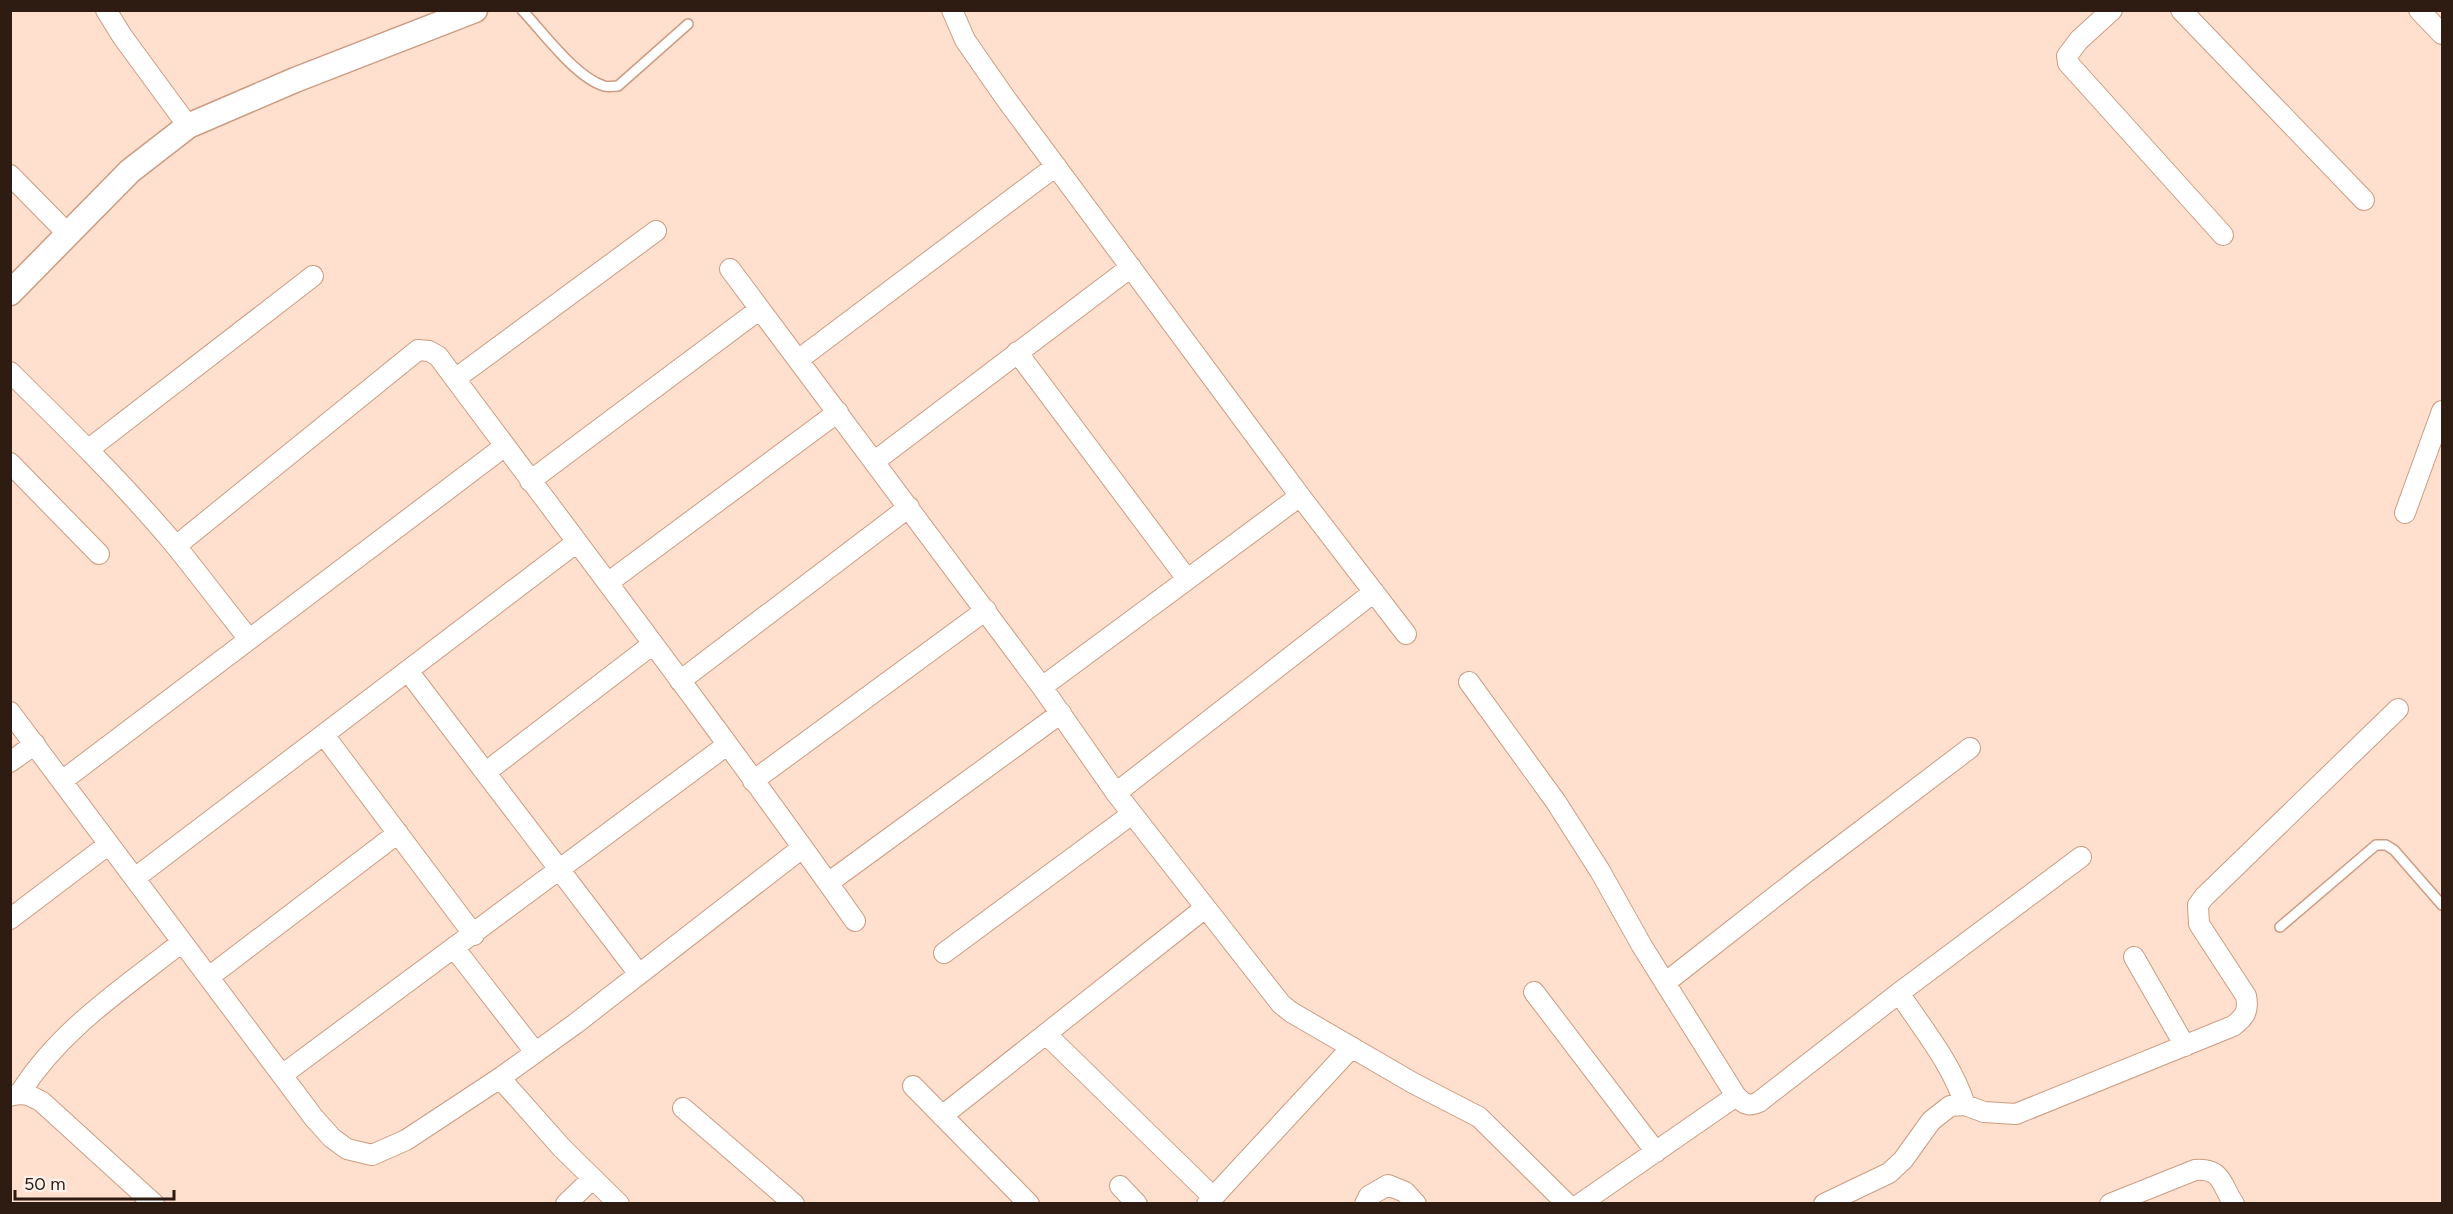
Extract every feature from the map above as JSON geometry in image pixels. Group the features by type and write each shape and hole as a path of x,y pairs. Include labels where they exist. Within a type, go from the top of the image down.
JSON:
{"street":[{"path":"106,10 122,36 188,126"},
{"path":"10,292 130,171 188,126 295,80 475,10"},
{"path":"952,10 965,40 1056,166 1300,496 1406,634"},
{"path":"2112,10 2072,48 2067,56 2068,63 2223,236"},
{"path":"2181,10 2364,200"},
{"path":"2419,10 2442,34"},
{"path":"798,360 1056,166"},
{"path":"10,175 67,233"},
{"path":"456,379 656,231"},
{"path":"875,461 1131,267"},
{"path":"730,269 986,610 1116,793 1281,1004 1413,1083 1479,1117 1567,1203"},
{"path":"89,449 313,276"},
{"path":"530,481 760,309"},
{"path":"176,546 418,350 429,351 438,356 456,379 530,481 609,582 855,921"},
{"path":"1017,352 1187,579"},
{"path":"10,372 89,449 176,546 249,639"},
{"path":"2405,513 2442,411"},
{"path":"609,582 838,412"},
{"path":"62,781 505,446"},
{"path":"10,463 99,554"},
{"path":"1042,687 1300,496"},
{"path":"680,681 909,507"},
{"path":"135,878 577,542"},
{"path":"1116,793 1374,592"},
{"path":"753,781 986,610"},
{"path":"486,772 653,644"},
{"path":"408,671 639,974"},
{"path":"1469,682 1557,802 1665,983 1736,1096 1743,1103 1751,1105 1759,1102 1899,993 2081,857"},
{"path":"1834,1202 1890,1173 1904,1160 1931,1121 1950,1106 1965,1105 1984,1112 2016,1114 2233,1026 2244,1018 2248,1007 2246,996 2199,924 2198,905 2398,709"},
{"path":"10,712 314,1118 332,1138 347,1149 372,1155 406,1140 500,1078 802,848"},
{"path":"828,883 1061,713"},
{"path":"324,735 474,935"},
{"path":"10,762 35,744"},
{"path":"282,1076 727,745"},
{"path":"1665,983 1970,748"},
{"path":"944,953 1132,814"},
{"path":"209,977 398,833"},
{"path":"10,919 109,844"},
{"path":"942,1116 1205,908"},
{"path":"16,1095 67,1034 182,942"},
{"path":"455,949 535,1052"},
{"path":"2134,957 2185,1046"},
{"path":"1534,992 1656,1152"},
{"path":"1899,993 1953,1074 1965,1105"},
{"path":"1046,1034 1210,1200 1352,1047"},
{"path":"500,1078 592,1179 619,1203"},
{"path":"913,1086 1029,1203"},
{"path":"16,1095 31,1095 42,1102 154,1203"},
{"path":"1580,1203 1736,1096"},
{"path":"682,1108 794,1203"},
{"path":"2110,1203 2194,1170 2207,1169 2215,1173 2222,1181 2234,1203"},
{"path":"566,1203 592,1179"},
{"path":"1365,1203 1374,1192 1388,1185 1404,1192 1416,1203"},
{"path":"1120,1186 1137,1203"}],"lane":[{"path":"522,10 572,64 589,79 605,87 618,86 688,24"},
{"path":"2280,927 2376,845 2386,845 2394,850 2442,905"}]}
